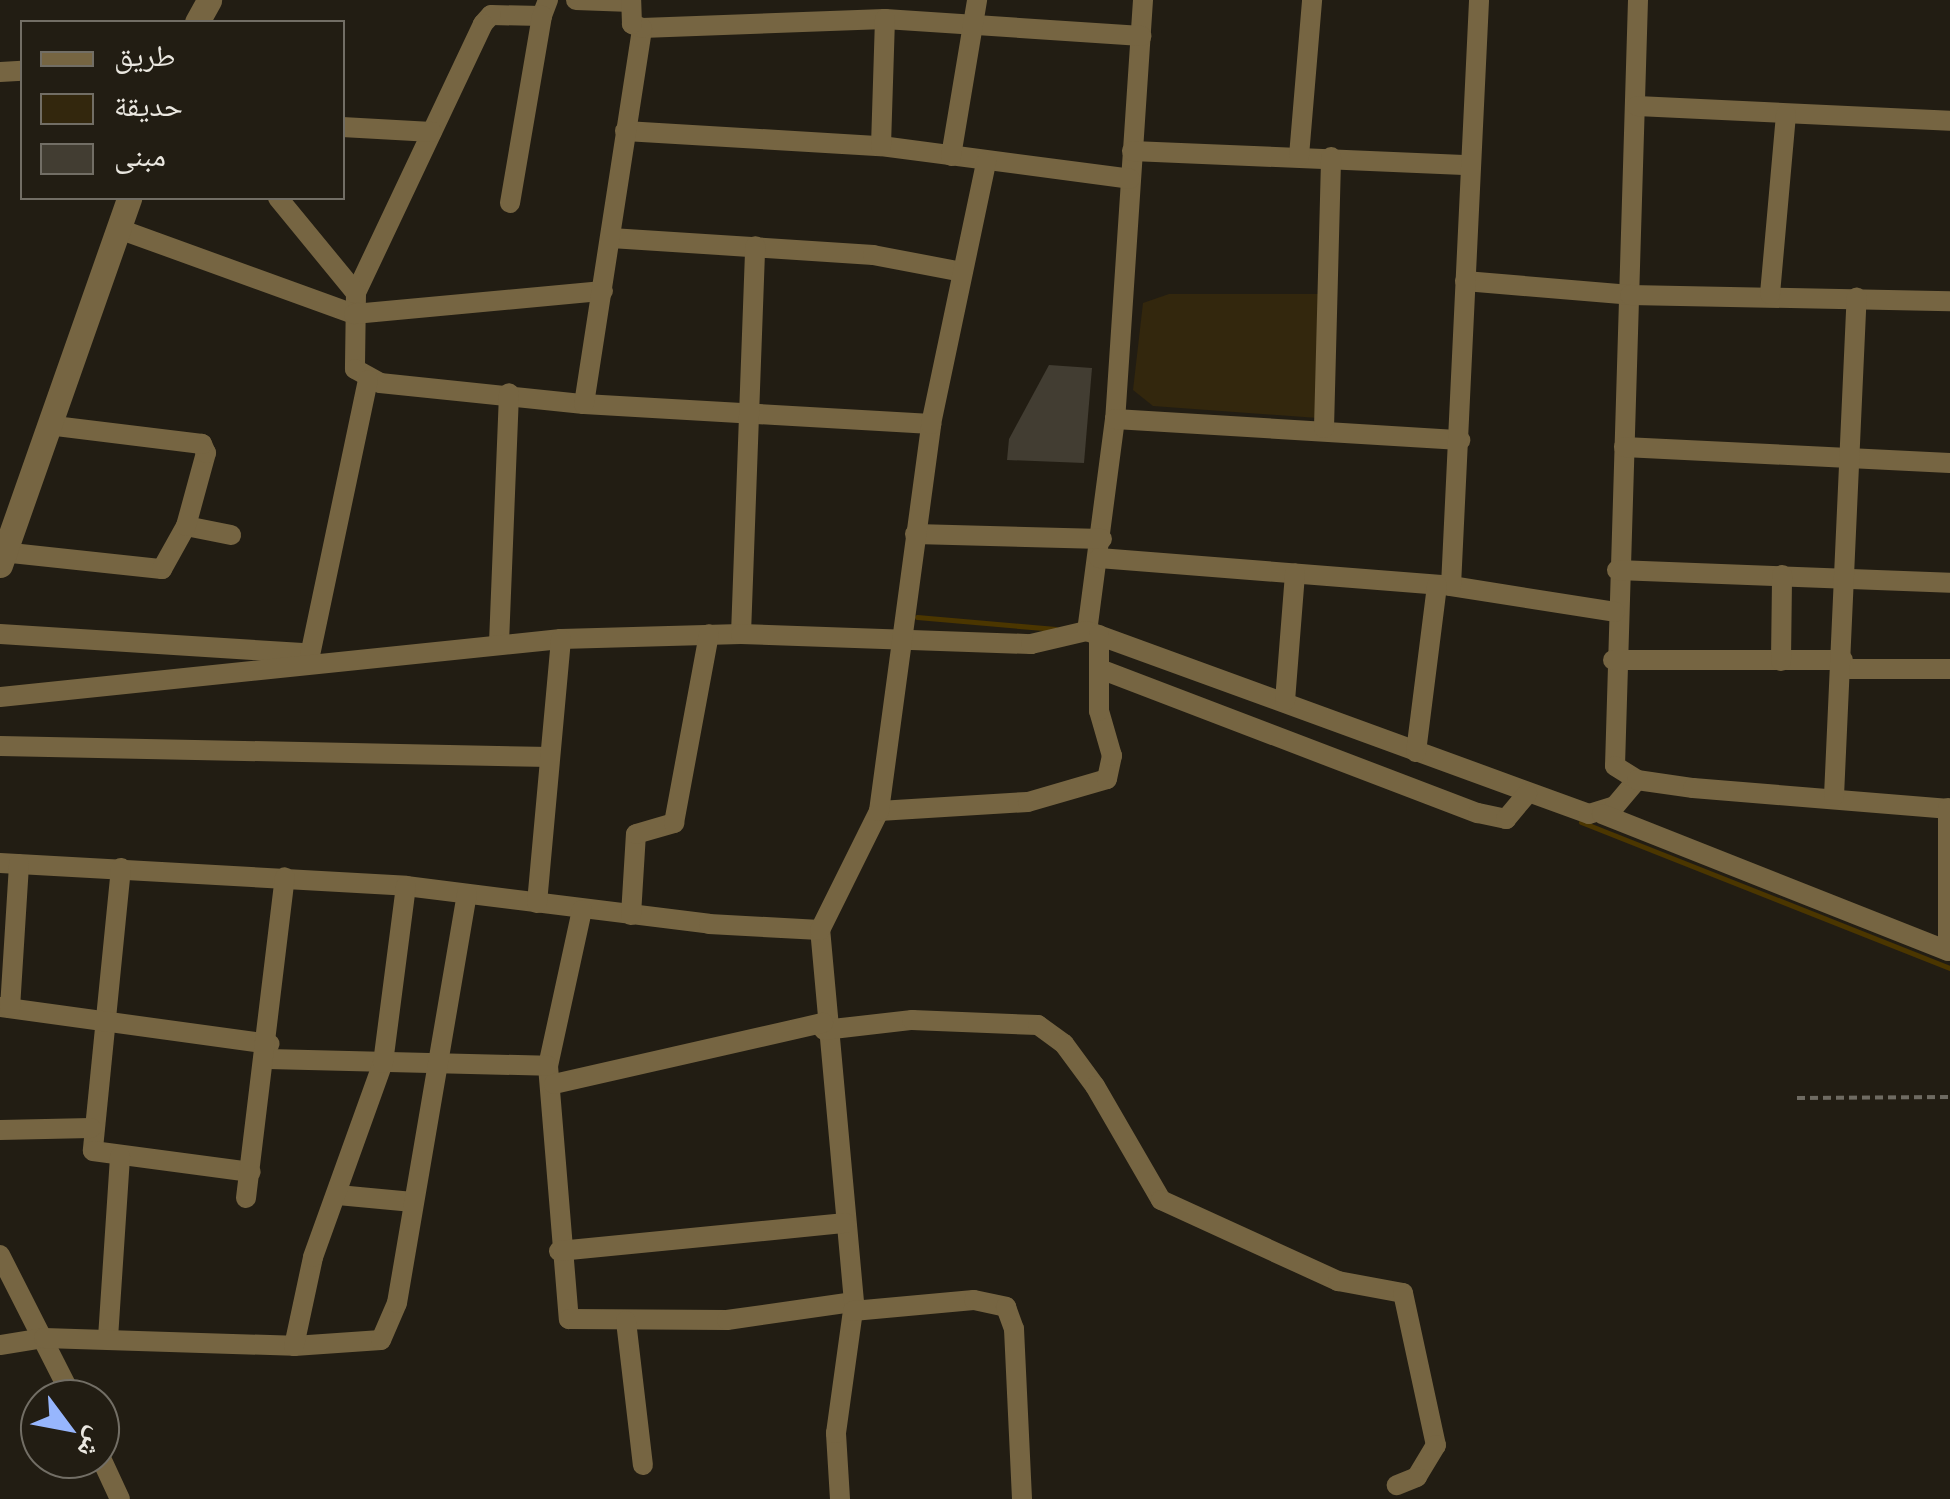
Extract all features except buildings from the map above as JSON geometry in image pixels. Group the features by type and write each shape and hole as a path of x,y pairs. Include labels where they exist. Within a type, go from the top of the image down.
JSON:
{"street":[{"path":"576,0 631,1 632,24 642,28 885,19 1141,36"},
{"path":"951,156 977,0"},
{"path":"879,811 1028,802 1107,779 1112,756 1099,711 1100,669 1093,633 1115,419 1143,0"},
{"path":"1299,156 1312,0"},
{"path":"1416,752 1444,585 1460,440 1479,0"},
{"path":"0,697 310,657 561,639 740,634 898,636 1031,644 1093,633 1285,701 1527,794 1602,814 1949,951 1949,808 1637,780 1612,756 1638,0"},
{"path":"510,203 545,8 491,15 432,132 355,304 355,369 368,380 584,404 932,424"},
{"path":"881,146 885,19"},
{"path":"584,404 642,28"},
{"path":"1637,106 1950,121"},
{"path":"1770,294 1786,115"},
{"path":"345,127 432,132"},
{"path":"625,131 881,146 1130,179"},
{"path":"1132,151 1470,164"},
{"path":"1324,428 1331,157"},
{"path":"840,1499 836,1433 854,1307 823,1026 820,930 879,811 898,636 932,424 986,162"},
{"path":"48,424 202,444 186,526 162,569 1,558 6,516 48,424 128,200"},
{"path":"279,200 355,304"},
{"path":"119,229 355,304 603,291"},
{"path":"611,238 755,246 962,272"},
{"path":"740,634 755,246"},
{"path":"1466,280 1630,295 1770,294 1950,302"},
{"path":"1834,796 1857,298"},
{"path":"310,657 368,380"},
{"path":"499,643 509,393"},
{"path":"1115,419 1324,428 1460,440"},
{"path":"1624,447 1950,463"},
{"path":"186,526 230,535"},
{"path":"915,534 1101,548 1295,574 1444,585 1615,612"},
{"path":"1617,570 1950,583"},
{"path":"1285,701 1295,574"},
{"path":"1781,661 1782,575"},
{"path":"0,634 310,657"},
{"path":"631,914 636,834 674,823 709,634"},
{"path":"537,903 561,639"},
{"path":"1613,660 1781,661 1950,669"},
{"path":"1100,669 1478,813 1506,819 1527,794"},
{"path":"0,746 550,758"},
{"path":"1602,814 1637,780"},
{"path":"820,930 582,910 406,886 9,864 5,1007 104,1019 268,1051 551,1075 823,1026 932,1020 1038,1025 1064,1044 1095,1086 1161,1200 1338,1280 1403,1294 1436,1445 1417,1476 1397,1485"},
{"path":"121,868 92,1128 93,1151 251,1172"},
{"path":"246,1198 268,1051 285,878"},
{"path":"294,1346 313,1256 383,1063 406,886"},
{"path":"0,1345 44,1338 294,1346 380,1340 397,1303 433,1066 467,894"},
{"path":"582,910 551,1075 559,1252 569,1318 726,1320 974,1300 1006,1307 1014,1330 1022,1499"},
{"path":"0,1130 92,1128"},
{"path":"108,1338 120,1156"},
{"path":"338,1194 412,1202"},
{"path":"559,1252 846,1223"},
{"path":"0,1255 63,1379"},
{"path":"626,1321 643,1465"}],"path":[{"path":"1797,1098 1950,1097"}],"green space":[{"path":"1169,294 1322,294 1318,418 1153,406 1133,390 1143,303"}],"waterway":[{"path":"917,617 1055,629"},
{"path":"1581,822 1950,968"}]}
